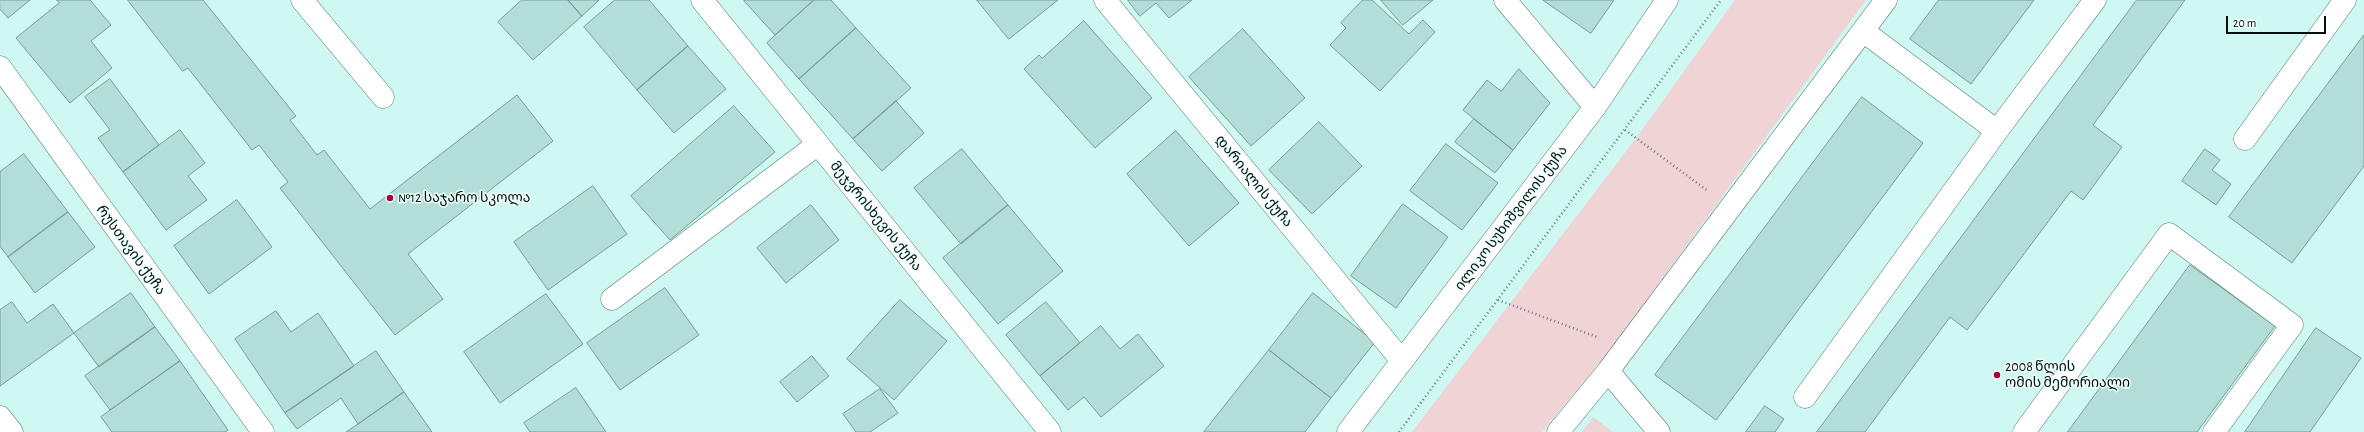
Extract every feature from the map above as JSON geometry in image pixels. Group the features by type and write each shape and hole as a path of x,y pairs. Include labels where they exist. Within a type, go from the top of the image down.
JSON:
{"street":[{"path":"302,0 383,97"},
{"name":"მეჯვრისხევის ქუჩა","path":"702,0 1050,432"},
{"name":"დარიალის ქუჩა","path":"1105,0 1402,361"},
{"path":"1505,0 1595,107"},
{"name":"ილიკო სუხიშვილის ქუჩა","path":"1348,432 1595,107 1667,0"},
{"path":"1558,432 1608,371 1886,0"},
{"path":"1805,397 1997,131 2095,0"},
{"path":"2245,139 2345,0"},
{"path":"1863,31 1997,131"},
{"name":"რუსთავის ქუჩა","path":"0,67 263,432"},
{"path":"612,298 818,144"},
{"path":"2024,432 2169,234 2292,325 2214,432"},
{"path":"1608,371 1659,432"},
{"path":"0,417 12,432"}],"path":[{"path":"1399,432 1721,0"},
{"path":"1625,130 1731,208"},
{"path":"1498,300 1626,347"}],"shaded area":[{"path":"1735,0 1866,0 1611,349 1542,432 1412,432 1637,137"},
{"path":"1593,417 1613,432 1582,432"}],"building":[{"path":"0,0 30,0 8,18 0,9"},
{"path":"57,0 90,0 111,25 91,41 112,68 70,103 16,38 59,3"},
{"path":"128,0 203,0 296,116 290,120 317,155 324,150 370,209 517,95 553,141 408,254 443,299 395,335 280,188 288,182 259,145 252,150 188,68 183,71"},
{"path":"522,0 568,0 582,16 533,60 498,22"},
{"path":"568,0 599,0 582,16"},
{"path":"615,0 649,0 688,46 637,90 584,27"},
{"path":"814,0 775,35 744,1"},
{"path":"814,0 831,0 856,28 799,79 767,43"},
{"path":"977,0 1058,0 1009,39"},
{"path":"1128,0 1192,0 1169,18 1156,3 1140,16"},
{"path":"1363,0 1372,0 1409,34 1423,20 1435,32 1380,91 1330,45 1346,28 1341,23"},
{"path":"1381,0 1433,0 1403,25"},
{"path":"1543,0 1614,0 1591,33"},
{"path":"1939,0 2034,0 1971,84 1910,39"},
{"path":"2137,0 2185,0 2093,125 2122,147 2083,200 2071,191 1967,330 1950,317 1865,432 1817,432"},
{"path":"1084,21 1152,98 1095,148 1024,69 1039,55 1042,58"},
{"path":"856,28 911,88 853,139 799,79"},
{"path":"1243,29 1305,98 1251,146 1189,77"},
{"path":"2364,35 2364,166 2292,263 2229,217"},
{"path":"688,46 726,89 674,133 637,90"},
{"path":"1519,69 1550,103 1513,150 1463,110 1487,80 1501,91"},
{"path":"110,79 159,145 123,172 98,138 110,130 85,97"},
{"path":"1862,97 1923,143 1716,420 1655,375"},
{"path":"896,101 924,133 882,171 853,139"},
{"path":"734,106 775,152 670,240 631,196"},
{"path":"1474,119 1513,150 1495,173 1455,142"},
{"path":"1319,122 1362,166 1312,214 1269,170"},
{"path":"180,130 205,163 188,176 207,200 166,230 123,172"},
{"path":"1176,131 1239,203 1189,246 1127,174"},
{"path":"1446,144 1498,183 1462,230 1410,191"},
{"path":"962,149 1008,205 961,244 914,188"},
{"path":"2205,149 2220,160 2212,170 2231,184 2216,205 2182,181"},
{"path":"24,154 68,212 8,257 0,246 0,172"},
{"path":"593,186 627,234 548,290 514,242"},
{"path":"237,200 272,247 209,294 174,246"},
{"path":"1403,204 1448,237 1396,308 1351,276"},
{"path":"811,205 839,240 786,283 757,248"},
{"path":"1008,205 1063,271 998,324 943,258"},
{"path":"68,212 95,247 35,293 8,257"},
{"path":"2190,265 2275,326 2197,432 2068,432"},
{"path":"665,288 699,335 620,390 587,343"},
{"path":"131,293 155,327 99,367 74,333"},
{"path":"1313,293 1375,342 1331,398 1269,350"},
{"path":"546,294 583,344 500,403 464,352"},
{"path":"900,300 947,341 894,400 847,359"},
{"path":"12,302 27,323 53,304 74,333 0,386 0,310"},
{"path":"1046,302 1080,343 1040,376 1006,335"},
{"path":"276,311 291,332 318,313 354,366 285,413 235,339"},
{"path":"1101,326 1120,349 1138,334 1164,366 1101,417 1084,397 1068,410 1040,376"},
{"path":"155,327 180,361 110,410 85,376"},
{"path":"2316,328 2361,358 2310,432 2245,432"},
{"path":"1269,350 1331,398 1305,432 1204,432"},
{"path":"376,351 404,392 358,424 341,398 297,429 285,413"},
{"path":"812,356 829,376 797,402 780,382"},
{"path":"180,361 228,430 225,432 112,432 101,417"},
{"path":"576,388 606,432 530,432 524,423"},
{"path":"880,389 898,413 870,432 856,432 843,414"},
{"path":"404,392 432,432 346,432 358,424"},
{"path":"1765,406 1784,419 1775,432 1746,432"}],"place":[{"name":"№12 საჯარო სკოლა","path":"390,198"},
{"name":"2008 წლის ომის მემორიალი","path":"1997,375"}]}
